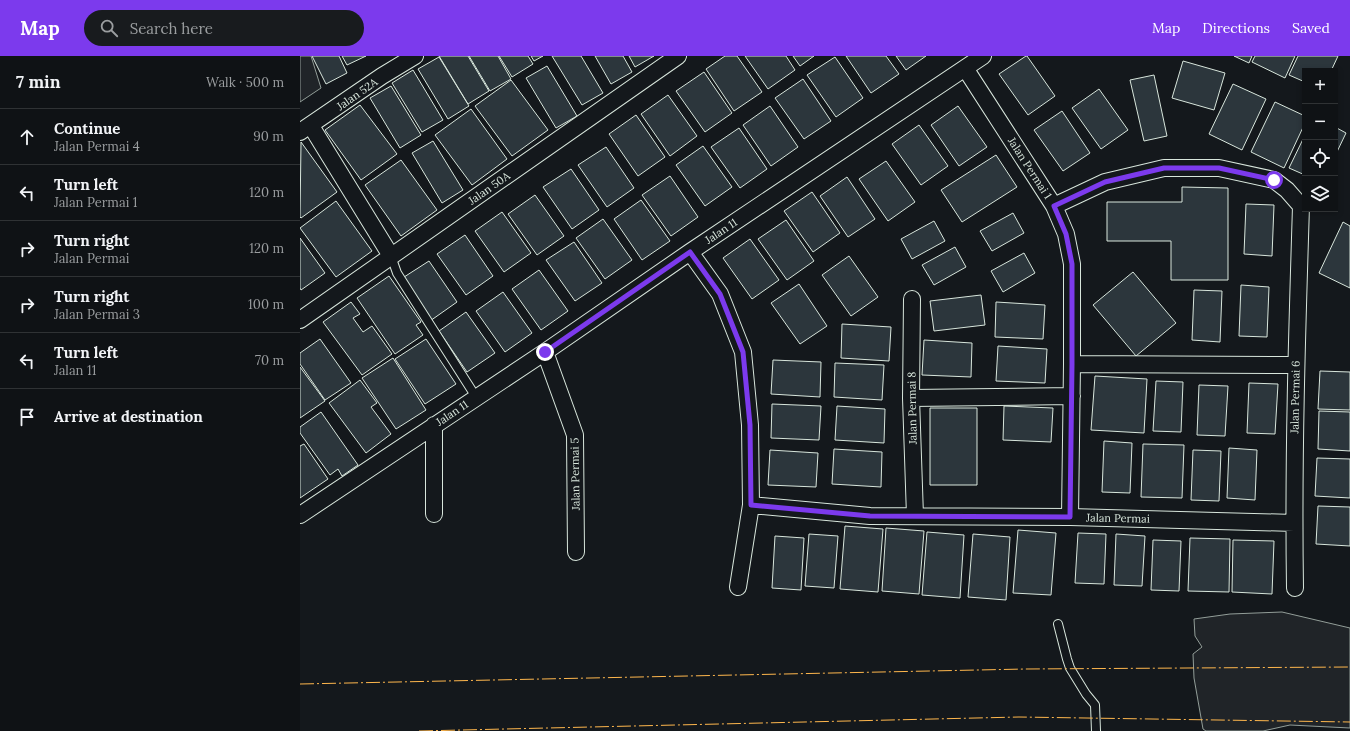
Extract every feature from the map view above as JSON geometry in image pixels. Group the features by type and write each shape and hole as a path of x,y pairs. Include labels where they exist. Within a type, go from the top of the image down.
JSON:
{"street":[{"name":"Jalan 52A","path":"305,129 414,56"},
{"name":"Jalan 50A","path":"300,320 678,56"},
{"name":"Jalan 11","path":"300,515 545,352 690,252 983,56"},
{"name":"Jalan Permai 1","path":"965,68 1054,206 1066,234 1072,264 1070,517"},
{"path":"305,129 391,256"},
{"name":"Jalan Permai 6","path":"1054,206 1105,182 1164,168 1219,168 1274,180 1287,190 1301,206 1296,365 1294,523 1296,588"},
{"path":"690,252 720,294 743,352 750,425 751,505 738,587"},
{"name":"Jalan Permai 8","path":"912,299 911,398 915,516"},
{"name":"Jalan Permai 5","path":"545,352 575,435 576,552"},
{"path":"1072,364 1296,365"},
{"path":"911,398 1072,396"},
{"path":"434,425 434,514"},
{"name":"Jalan Permai","path":"751,505 870,516 1070,517 1294,523"}],"lane":[{"path":"391,256 397,273 476,397"},
{"path":"1058,624 1070,668 1086,694 1095,705 1096,731"}],"shaded area":[{"path":"300,56 311,56 321,88 300,102"},
{"path":"1282,612 1350,628 1350,728 1290,725 1263,731 1206,731 1203,729 1194,678 1193,654 1202,647 1195,636 1194,619 1230,614"}],"building":[{"path":"312,56 339,56 347,73 326,84"},
{"path":"342,56 366,56 347,65"},
{"path":"439,56 468,56 489,91 468,104"},
{"path":"469,56 498,56 511,79 490,91"},
{"path":"499,56 528,56 533,64 512,77"},
{"path":"531,56 543,56 534,61"},
{"path":"552,56 581,56 603,93 582,105"},
{"path":"595,56 623,56 632,72 611,84"},
{"path":"629,56 654,56 635,67"},
{"path":"725,56 737,56 762,92 734,111 706,69"},
{"path":"745,56 786,56 795,70 768,89"},
{"path":"793,56 814,56 800,66"},
{"path":"846,56 886,56 899,74 871,93"},
{"path":"896,56 926,56 906,70"},
{"path":"1026,56 1055,96 1028,115 999,74"},
{"path":"1234,56 1252,56 1249,63"},
{"path":"1255,56 1295,56 1285,78 1252,62"},
{"path":"1298,56 1338,56 1332,68 1302,68 1302,81 1289,75"},
{"path":"439,57 469,106 448,119 418,69"},
{"path":"835,57 863,98 836,117 807,75"},
{"path":"1183,61 1225,73 1214,110 1172,98"},
{"path":"547,66 577,116 556,128 526,78"},
{"path":"413,70 443,120 422,132 392,83"},
{"path":"704,72 732,113 705,132 676,91"},
{"path":"1154,75 1167,136 1144,141 1130,80"},
{"path":"803,79 831,121 804,139 775,98"},
{"path":"511,80 548,130 512,156 475,106"},
{"path":"1233,84 1266,99 1242,150 1209,134"},
{"path":"391,86 421,135 400,148 370,98"},
{"path":"1099,89 1128,130 1101,149 1072,108"},
{"path":"668,95 697,136 670,156 641,114"},
{"path":"1275,102 1302,115 1302,129 1284,168 1251,152"},
{"path":"360,105 397,154 361,180 325,130"},
{"path":"770,106 798,147 771,166 743,125"},
{"path":"958,106 987,147 959,166 931,125"},
{"path":"471,109 507,159 472,185 435,135"},
{"path":"1062,111 1090,153 1063,171 1034,130"},
{"path":"636,115 665,157 638,176 609,134"},
{"path":"919,125 948,166 921,185 892,144"},
{"path":"739,128 767,169 740,188 711,147"},
{"path":"1338,129 1346,133 1338,150"},
{"path":"433,141 463,190 442,203 412,153"},
{"path":"1302,141 1302,174 1289,168"},
{"path":"301,142 337,192 301,218 300,217"},
{"path":"703,146 732,187 705,206 676,165"},
{"path":"606,147 634,188 607,207 578,165"},
{"path":"996,155 1017,187 962,222 941,190"},
{"path":"401,160 437,210 401,236 365,185"},
{"path":"886,161 915,202 888,221 859,179"},
{"path":"571,169 599,210 572,229 543,187"},
{"path":"670,176 698,217 671,236 642,195"},
{"path":"847,177 875,219 848,237 820,196"},
{"path":"1182,187 1228,188 1228,280 1171,280 1171,241 1107,241 1107,202 1182,202"},
{"path":"812,192 840,233 813,252 784,211"},
{"path":"535,195 564,236 537,255 508,214"},
{"path":"641,200 670,241 642,260 614,219"},
{"path":"336,201 372,251 336,277 300,228"},
{"path":"1246,204 1274,205 1272,256 1244,254"},
{"path":"502,212 531,253 504,272 475,231"},
{"path":"1013,213 1024,233 992,251 980,231"},
{"path":"603,219 632,260 605,279 576,238"},
{"path":"786,220 814,261 787,280 758,239"},
{"path":"934,221 945,241 912,259 901,239"},
{"path":"1343,222 1350,226 1350,288 1319,273"},
{"path":"465,235 493,276 466,295 437,254"},
{"path":"300,238 325,273 301,290 300,288"},
{"path":"750,239 779,280 752,299 723,258"},
{"path":"574,242 602,283 575,301 546,260"},
{"path":"955,247 966,267 934,285 922,265"},
{"path":"1024,253 1035,273 1003,292 991,271"},
{"path":"849,256 878,297 851,316 822,275"},
{"path":"429,261 457,302 430,321 401,279"},
{"path":"539,270 568,311 541,330 512,289"},
{"path":"1133,272 1176,323 1136,356 1093,305"},
{"path":"389,276 421,322 416,325 423,335 395,354 357,298"},
{"path":"799,284 827,326 800,344 771,303"},
{"path":"1241,285 1269,287 1267,337 1239,336"},
{"path":"1194,290 1222,291 1220,342 1192,340"},
{"path":"503,292 532,333 505,352 476,311"},
{"path":"981,295 985,325 934,331 930,301"},
{"path":"351,302 360,314 353,318 363,332 372,326 392,354 362,375 323,322"},
{"path":"996,302 1045,305 1043,339 995,337"},
{"path":"466,312 495,353 467,372 439,331"},
{"path":"842,324 891,327 889,361 841,358"},
{"path":"320,339 351,383 325,400 300,364 300,353"},
{"path":"426,339 456,384 425,404 395,359"},
{"path":"924,340 972,343 971,377 922,375"},
{"path":"998,346 1047,349 1045,383 996,381"},
{"path":"393,358 426,410 396,429 362,378"},
{"path":"773,360 821,362 820,397 771,394"},
{"path":"835,363 884,365 882,400 834,397"},
{"path":"300,367 325,401 300,418"},
{"path":"1320,371 1350,372 1350,410 1318,409"},
{"path":"1095,376 1147,379 1144,433 1091,430"},
{"path":"360,380 377,403 371,407 391,434 366,453 329,403"},
{"path":"1156,381 1183,382 1181,432 1153,431"},
{"path":"1249,383 1278,384 1275,434 1247,433"},
{"path":"1199,385 1228,386 1225,436 1197,435"},
{"path":"772,404 821,406 819,440 771,438"},
{"path":"837,406 885,409 884,443 835,440"},
{"path":"1004,406 1053,408 1051,442 1003,440"},
{"path":"930,408 977,408 977,485 930,485"},
{"path":"1319,411 1350,412 1350,451 1318,449"},
{"path":"321,412 358,465 342,476 338,469 330,475 300,433 300,427"},
{"path":"1104,441 1132,443 1130,493 1102,492"},
{"path":"304,444 328,479 300,498 300,446"},
{"path":"1143,444 1184,445 1182,498 1141,497"},
{"path":"1229,448 1257,450 1255,500 1227,498"},
{"path":"834,449 882,452 881,487 832,484"},
{"path":"770,450 818,453 816,487 768,485"},
{"path":"1193,450 1221,451 1219,501 1191,500"},
{"path":"1317,458 1350,459 1350,498 1315,496"},
{"path":"1318,506 1350,507 1350,546 1316,544"},
{"path":"845,526 883,529 878,592 840,589"},
{"path":"886,528 924,531 919,594 882,591"},
{"path":"1018,530 1056,533 1051,595 1013,593"},
{"path":"927,532 964,535 960,598 922,595"},
{"path":"1078,533 1106,534 1104,584 1075,583"},
{"path":"809,534 838,536 834,588 805,586"},
{"path":"973,534 1010,537 1006,600 968,597"},
{"path":"1116,534 1145,536 1142,586 1114,585"},
{"path":"775,536 804,538 801,590 772,588"},
{"path":"1190,538 1230,539 1229,592 1188,591"},
{"path":"1153,540 1181,541 1179,591 1151,590"},
{"path":"1233,540 1274,541 1272,594 1232,592"}],"power":[{"path":"300,684 1026,669 1350,667"},
{"path":"419,731 1019,717 1350,722"}],"route":[{"path":"545,352 690,252 720,294 743,352 750,425 751,505 870,516 1070,517 1072,264 1066,234 1054,206 1105,182 1164,168 1219,168 1274,180"}]}
